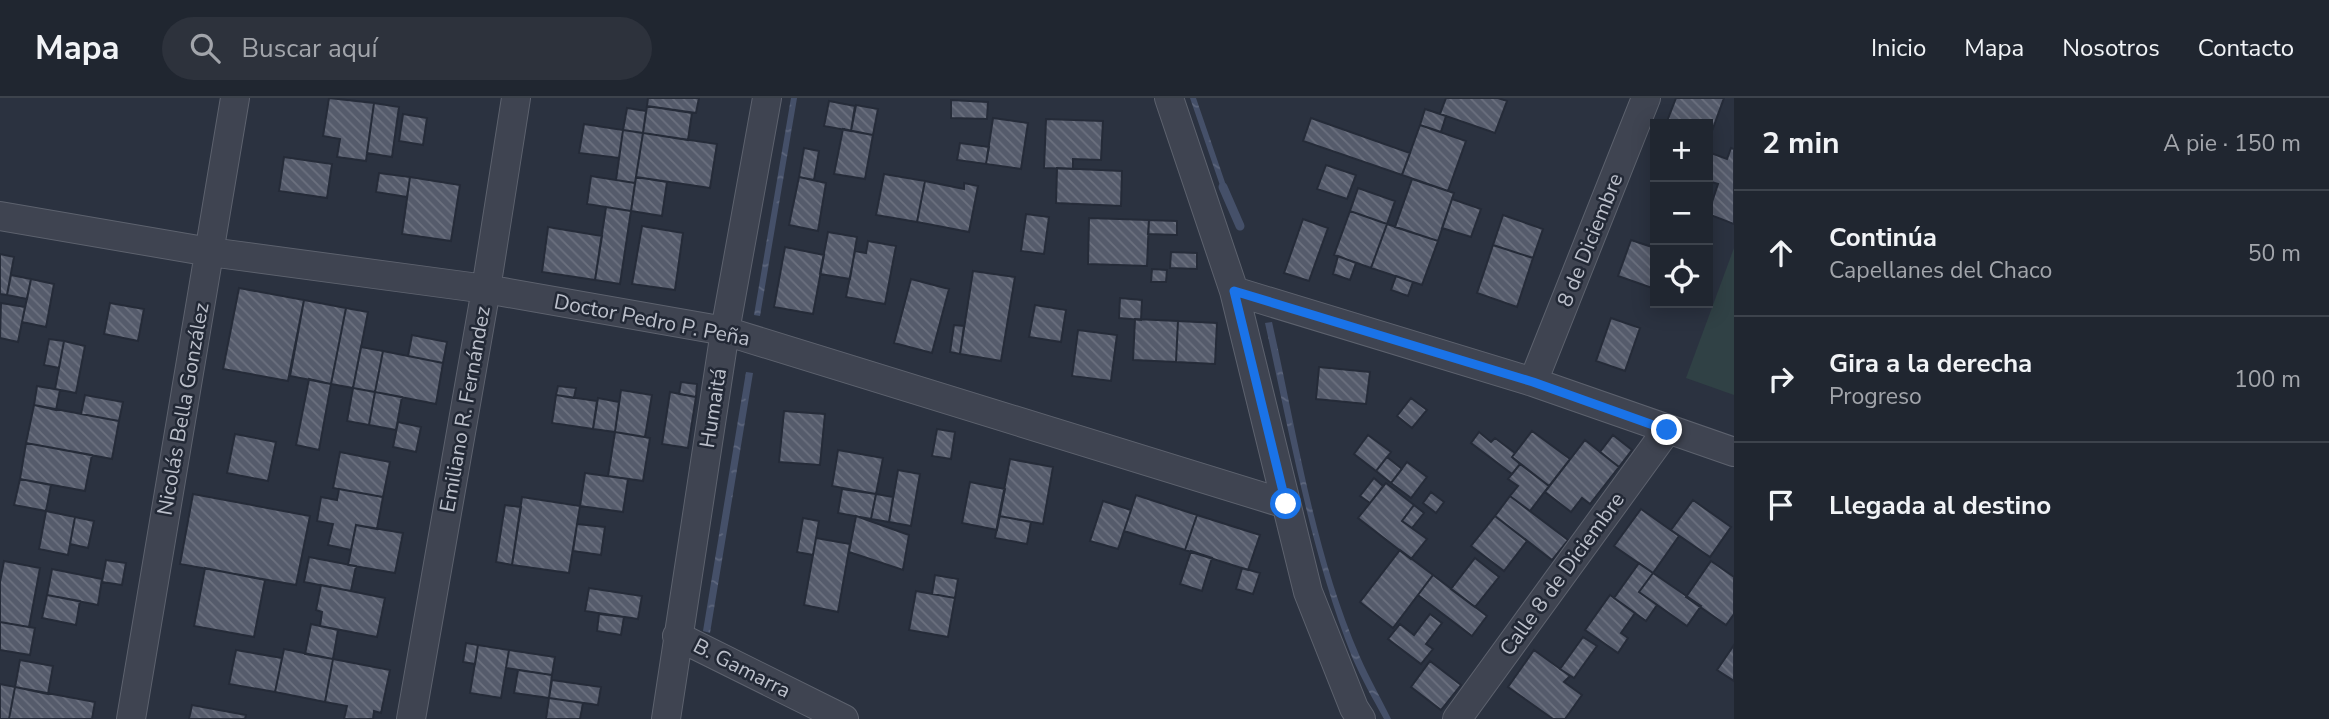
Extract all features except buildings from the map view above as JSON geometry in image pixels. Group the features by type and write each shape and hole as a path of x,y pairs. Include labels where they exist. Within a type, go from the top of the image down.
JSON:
{"street":[{"name":"Nicolás Bella González","path":"131,719 235,98"},
{"name":"Emiliano R. Fernández","path":"411,719 486,289 516,98"},
{"name":"Humaitá","path":"666,719 724,331 766,98"},
{"path":"1169,98 1234,291 1308,592 1354,708 1361,719"},
{"name":"8 de Diciembre","path":"1533,382 1646,98"},
{"name":"Doctor Pedro P. Peña","path":"0,216 210,252 486,289 724,331 1286,504"},
{"path":"1234,291 1533,382 1734,452"},
{"name":"Calle 8 de Diciembre","path":"1457,719 1667,430"},
{"name":"B. Gamarra","path":"677,636 844,719"}],"shaded area":[{"path":"1734,248 1734,395 1686,378"}],"water":[{"path":"791,98 797,98 760,316 754,315"},
{"path":"1190,98 1196,98 1230,197 1225,200"},
{"path":"1272,322 1308,491 1330,576 1360,657 1391,719 1384,719 1356,665 1324,575 1302,492 1265,323"},
{"path":"746,372 753,373 710,633 703,631"}],"waterway":[{"path":"1223,187 1240,226"}],"route":[{"path":"1286,504 1234,291 1533,382 1667,430"}]}
